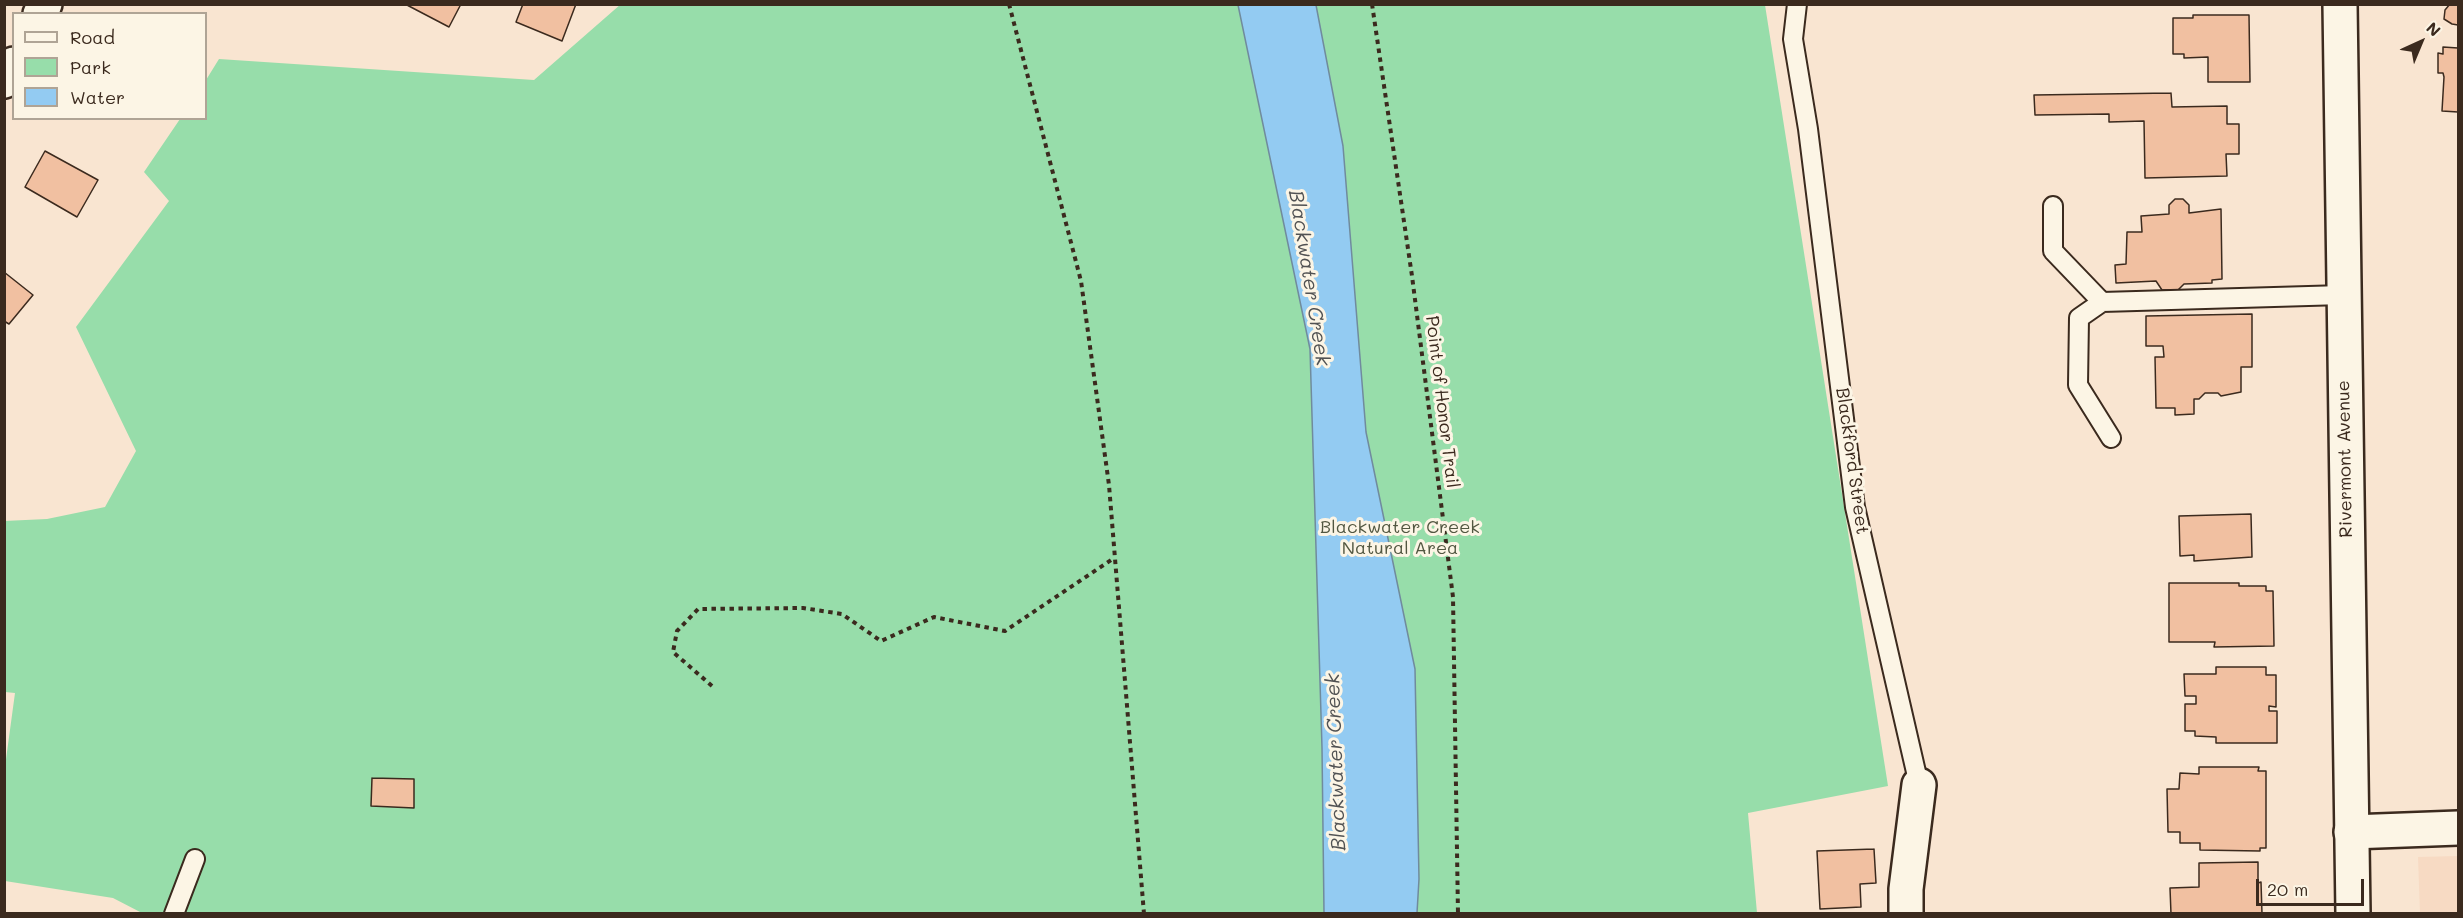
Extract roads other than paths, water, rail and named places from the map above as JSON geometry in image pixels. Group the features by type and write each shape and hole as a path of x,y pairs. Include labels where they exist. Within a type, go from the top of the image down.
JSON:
{"main road":[{"name":"Rivermont Avenue","path":"2340,4 2353,914"},
{"path":"4,81 12,67"},
{"name":"Blackford Street","path":"1906,914 1906,889 1919,785"},
{"path":"2351,832 2458,828"}],"lane":[{"name":"Blackford Street","path":"1797,4 1792,39 1811,151 1855,507 1919,785"},
{"path":"2053,206 2053,251 2102,302"},
{"path":"2111,438 2078,385 2079,318 2102,302 2343,295"},
{"path":"174,914 195,859"}],"water":[{"name":"Blackwater Creek","path":"1238,5 1316,5 1343,146 1366,432 1415,669 1419,879 1417,913 1324,913 1322,748 1310,349"}],"park label":[{"name":"Blackwater Creek Natural Area","path":"1400,537"}]}
